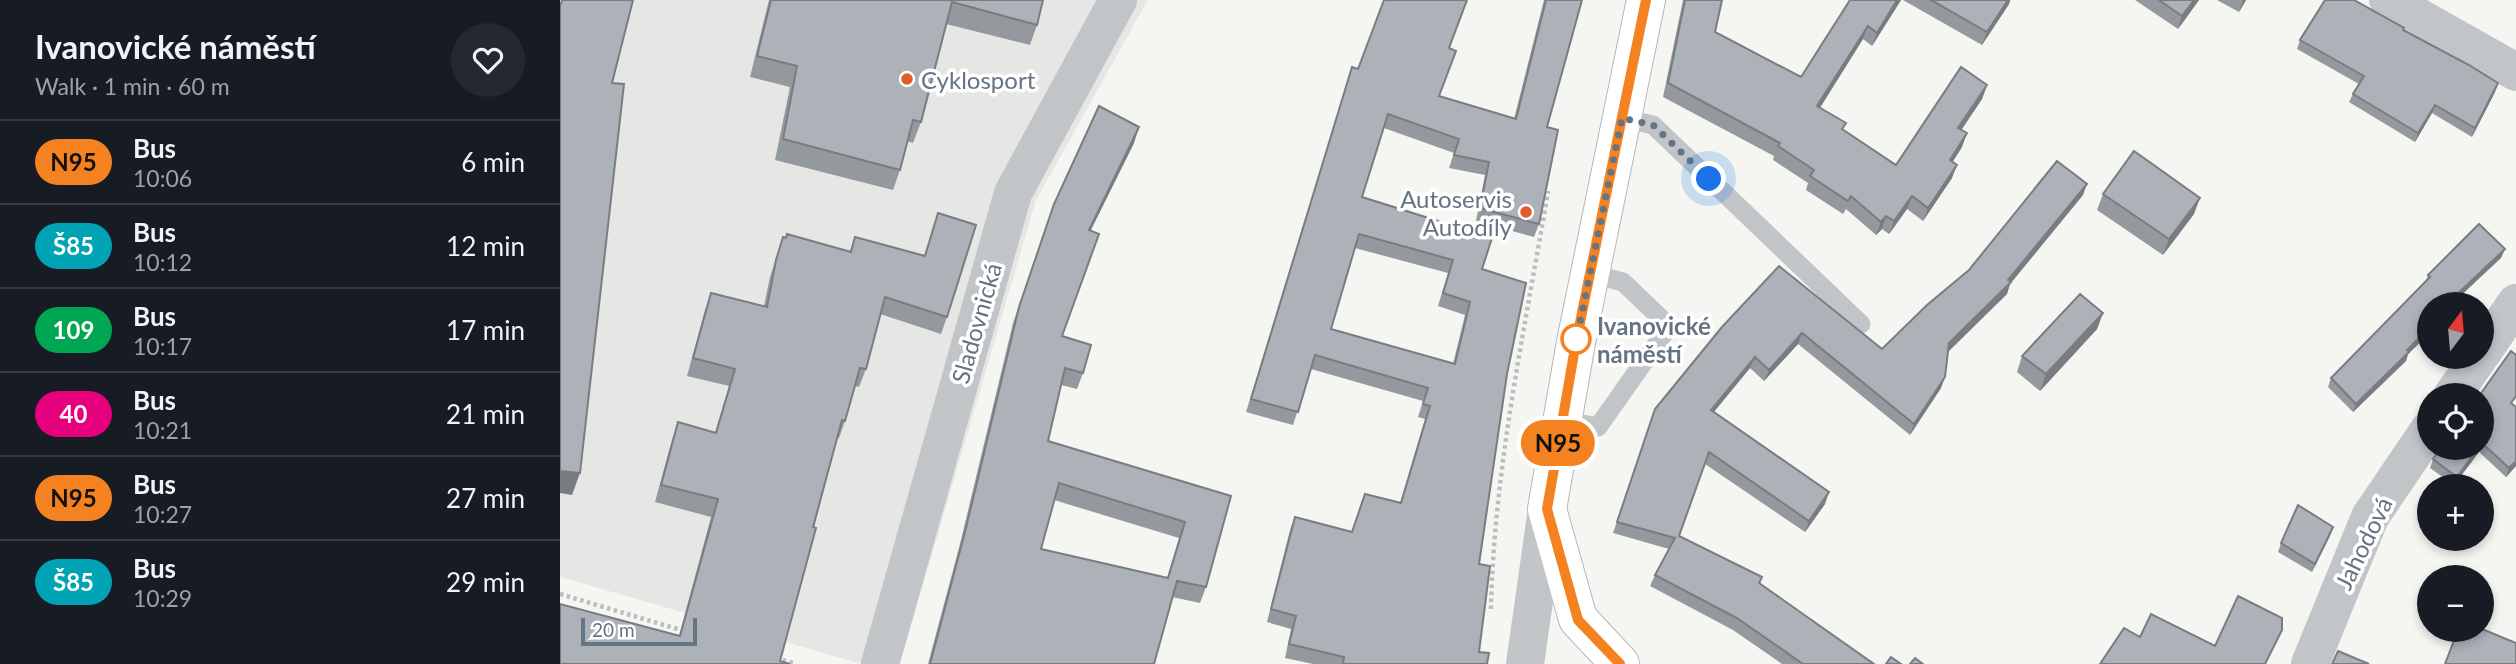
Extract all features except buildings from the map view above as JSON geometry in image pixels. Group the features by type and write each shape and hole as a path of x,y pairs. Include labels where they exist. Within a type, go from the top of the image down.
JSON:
{"main road":[{"path":"1620,664 1578,620 1547,509 1589,273 1646,0"}],"street":[{"name":"Sladovnická","path":"880,664 1013,193 1118,0"},
{"path":"2388,0 2516,72"},
{"name":"Jahodová","path":"2310,664 2370,517 2417,448"},
{"path":"1525,664 1547,509"}],"lane":[{"path":"1622,118 1653,125 1861,324"},
{"path":"1562,420 1598,427 1669,326 1623,282 1589,273"}],"path":[{"path":"1490,615 1492,546 1498,489 1548,191"},
{"path":"560,594 691,633"},
{"path":"769,656 796,664"}],"shaded area":[{"path":"560,0 1148,0 1036,200 900,664 862,664 560,577"}],"bus line":[{"name":"N95","path":"1620,664 1578,620 1547,509 1576,342 1646,0"}],"place":[{"name":"Cyklosport","path":"907,79"},
{"name":"Autoservis Autodíly","path":"1526,212"},
{"name":"Ivanovické náměstí","path":"1576,339"}],"route":[{"path":"1576,339 1576,342 1622,118 1653,125 1709,179"}]}
